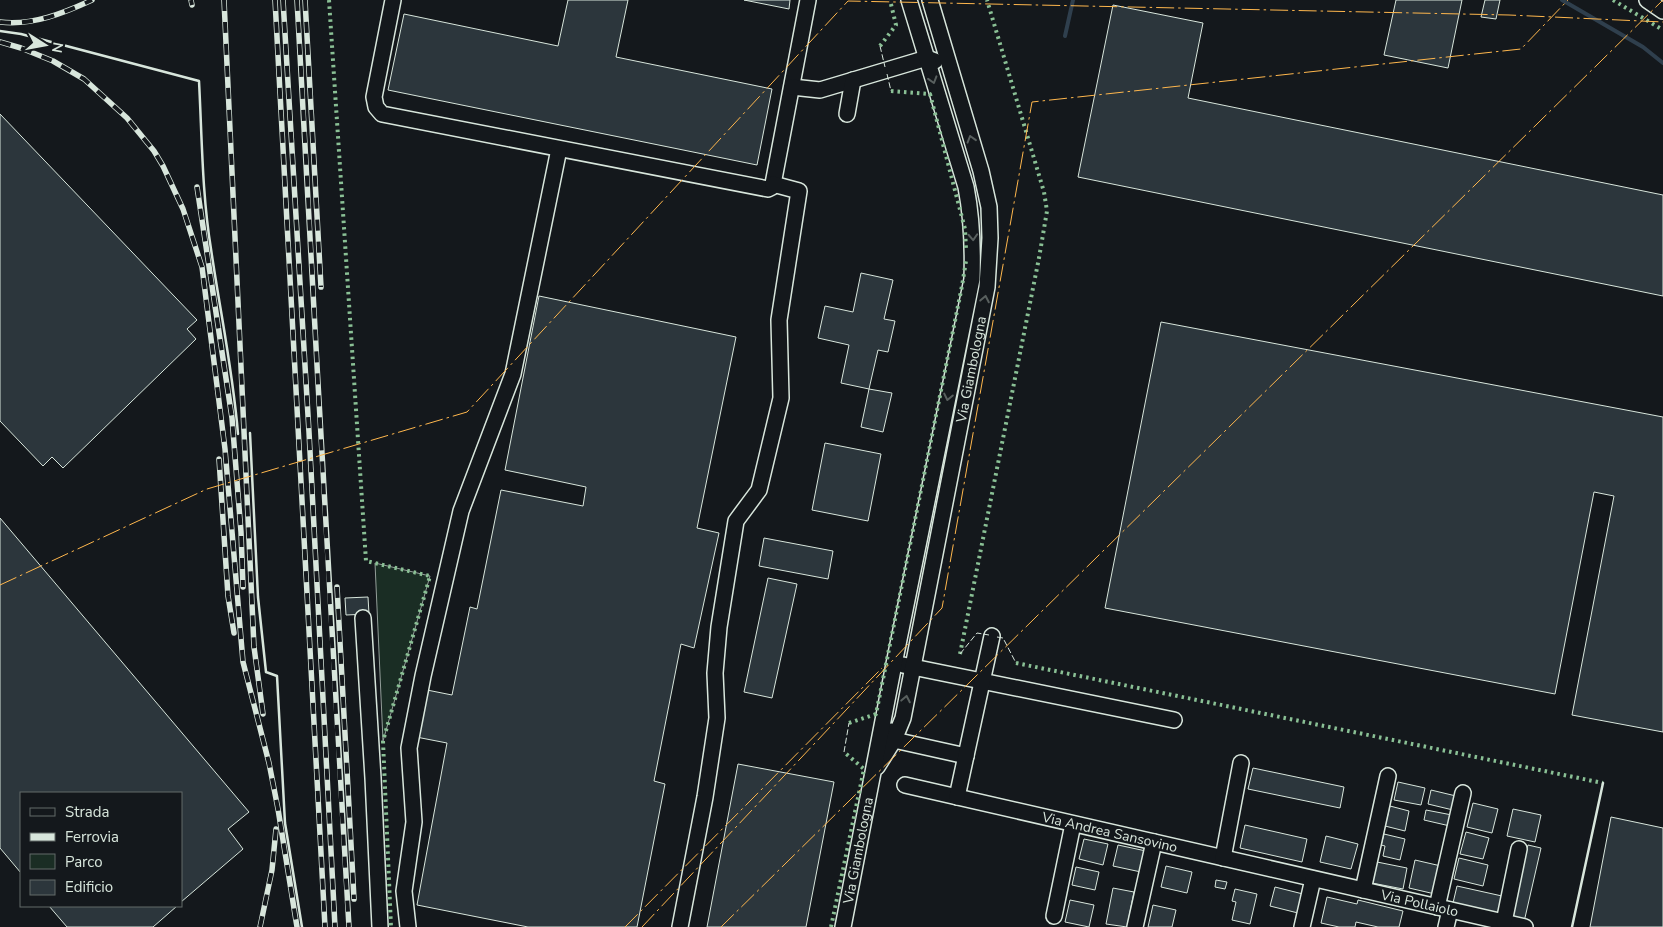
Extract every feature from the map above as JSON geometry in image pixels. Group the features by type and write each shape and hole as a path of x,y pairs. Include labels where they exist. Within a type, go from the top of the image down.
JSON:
{"street":[{"path":"393,0 374,97 376,107 382,114 770,189 773,184 808,0"},
{"name":"Via Giambologna","path":"843,927 972,279 974,243 972,214 966,187 909,0"},
{"name":"Via Giambologna","path":"872,774 894,740 903,718 907,666 929,554 987,287 990,238 989,206 930,0"},
{"path":"1646,0 1663,11"},
{"path":"1657,0 1663,5"},
{"path":"792,87 820,90 927,58 950,66"},
{"path":"847,114 853,80"},
{"path":"408,927 404,891 414,822 409,748 423,676 461,511 513,374 560,149"},
{"path":"680,927 717,718 715,673 719,627 736,521 759,490 781,398 779,320 799,191 773,184"},
{"name":"Via Giambologna","path":"929,554 942,460 943,425"},
{"path":"363,618 380,927"},
{"path":"957,797 992,636"},
{"path":"907,666 1174,720"},
{"path":"894,740 966,756"},
{"path":"1223,858 1241,763"},
{"path":"1363,890 1388,776"},
{"name":"Via Andrea Sansovino","path":"905,785 1313,879"},
{"path":"1446,927 1444,908 1463,792"},
{"path":"1054,916 1073,824"},
{"path":"1135,927 1154,842"},
{"path":"1504,922 1519,849"},
{"path":"1302,927 1313,879"},
{"name":"Via Pollaiolo","path":"1313,879 1525,927"}],"green space":[{"path":"375,563 430,576 383,741"}],"building":[{"path":"568,0 628,0 616,57 772,89 757,165 388,90 404,14 558,46"},
{"path":"744,0 790,0 789,9"},
{"path":"1396,0 1462,0 1448,68 1384,55"},
{"path":"1485,0 1500,0 1496,19 1481,17"},
{"path":"1113,5 1203,23 1188,98 1663,195 1663,296 1078,177"},
{"path":"0,114 197,320 187,329 196,339 63,468 52,457 43,466 0,421"},
{"path":"861,273 893,280 884,319 895,321 888,352 878,350 869,389 841,383 849,345 818,338 825,306 853,312"},
{"path":"539,296 736,337 697,528 719,533 694,648 681,644 654,781 665,784 637,927 528,927 417,905 447,743 411,736 422,689 452,695 470,607 477,609 501,490 583,506 586,487 505,470"},
{"path":"1161,322 1663,417 1663,732 1572,715 1614,496 1594,492 1555,694 1105,608"},
{"path":"869,389 892,393 883,432 861,427"},
{"path":"825,443 881,454 868,521 812,510"},
{"path":"0,518 249,812 228,829 243,849 182,901 182,792 20,792 20,872 0,848"},
{"path":"764,538 833,551 828,579 759,566"},
{"path":"768,578 797,584 772,698 744,692"},
{"path":"368,597 369,614 346,615 345,598"},
{"path":"738,764 834,782 806,927 707,927"},
{"path":"1253,768 1344,787 1340,808 1248,789"},
{"path":"1398,782 1425,788 1421,805 1394,800"},
{"path":"1431,790 1456,796 1453,810 1428,804"},
{"path":"1473,803 1498,809 1492,833 1467,827"},
{"path":"1390,806 1409,811 1405,831 1385,826"},
{"path":"1513,809 1541,815 1535,842 1507,836"},
{"path":"1426,810 1452,815 1450,826 1424,820"},
{"path":"1611,817 1663,828 1663,927 1590,927"},
{"path":"1245,825 1307,839 1302,862 1240,848"},
{"path":"1466,832 1489,838 1483,859 1460,854"},
{"path":"1384,834 1405,839 1400,860 1383,856 1385,846 1381,845"},
{"path":"1326,836 1358,844 1351,869 1320,862"},
{"path":"1084,839 1108,844 1103,865 1079,859"},
{"path":"1118,845 1146,851 1141,872 1113,866"},
{"path":"1528,845 1541,848 1524,922 1507,918"},
{"path":"1459,858 1488,865 1483,886 1454,879"},
{"path":"1415,860 1441,866 1435,894 1409,888"},
{"path":"1377,862 1407,868 1403,889 1372,883"},
{"path":"1166,866 1192,872 1187,893 1161,887"},
{"path":"1076,867 1099,872 1095,890 1072,885"},
{"path":"1216,880 1227,882 1225,889 1215,887"},
{"path":"1457,886 1502,896 1498,914 1453,903"},
{"path":"1275,887 1303,894 1298,913 1270,906"},
{"path":"1113,888 1134,892 1127,927 1106,924"},
{"path":"1235,889 1257,894 1250,924 1232,920 1236,902 1232,901"},
{"path":"1327,897 1357,904 1358,900 1403,911 1399,927 1378,927 1356,922 1355,927 1339,927 1321,923"},
{"path":"1070,900 1094,905 1089,927 1065,922"},
{"path":"1153,905 1176,910 1172,927 1148,927"},
{"path":"50,907 176,907 153,927 67,927"}],"waterway":[{"path":"1065,36 1073,0"},
{"path":"1562,0 1643,47 1663,63"}],"railway":[{"path":"0,22 12,23 36,20 59,14 92,0"},
{"path":"191,0 192,5"},
{"path":"224,0 254,647 263,714"},
{"path":"275,0 325,927"},
{"path":"283,0 309,432 335,927"},
{"path":"297,0 349,927"},
{"path":"305,0 321,287"},
{"path":"0,42 53,61 84,79 127,118 154,151 183,209 202,267 225,449 243,662 269,763 297,927"},
{"path":"197,187 232,418 241,532 243,587"},
{"path":"219,459 228,596 234,633"},
{"path":"337,587 354,899"},
{"path":"260,927 272,870 276,829"}],"hedge":[{"path":"329,0 366,561 430,576 383,741 391,927"},
{"path":"880,46 896,25 890,0"},
{"path":"960,654 1047,211 1044,192 987,0"},
{"path":"1613,0 1663,30"},
{"path":"891,91 930,94 965,229 966,249"},
{"path":"849,723 876,714 966,261"},
{"path":"1016,663 1603,783"},
{"path":"831,927 864,769 844,752"}],"fence":[{"path":"880,46 885,67"},
{"path":"887,74 891,91"},
{"path":"960,654 977,633 989,635"},
{"path":"997,637 1003,638 1016,663"},
{"path":"844,752 849,723"}],"wall":[{"path":"0,31 21,34 199,81 208,228 230,364 238,434"},
{"path":"250,433 258,597 266,672 277,676 285,823 302,927"},
{"path":"1572,927 1603,783"}],"power":[{"path":"642,927 942,608 1032,102 1521,49 1568,0"},
{"path":"721,927 1663,0"},
{"path":"0,585 207,489 467,412 848,1 1509,15 1663,22"},
{"path":"625,927 882,668"}]}
